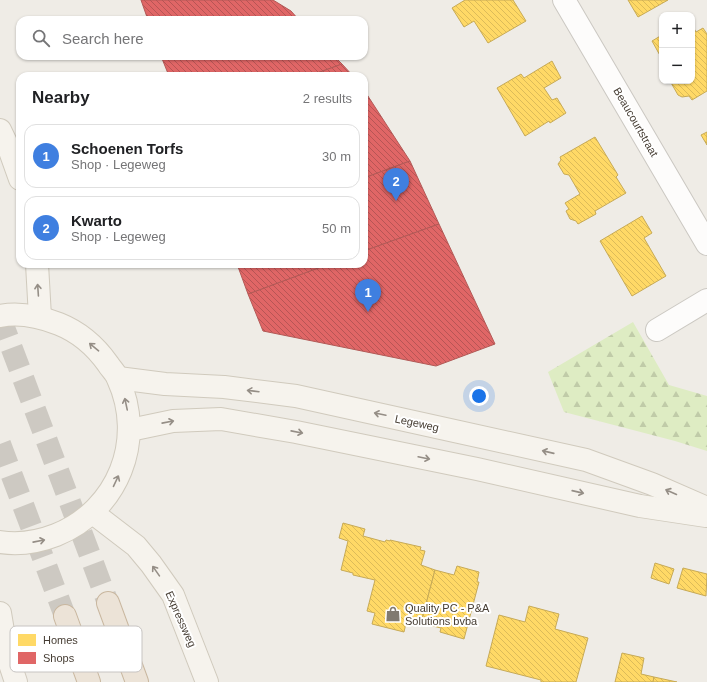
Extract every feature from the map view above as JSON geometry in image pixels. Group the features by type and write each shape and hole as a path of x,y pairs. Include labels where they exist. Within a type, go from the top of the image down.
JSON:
{"highway":[{"path":"108,603 116,626"},
{"path":"65,616 69,626"},
{"path":"85,672 89,682"},
{"path":"133,672 137,682"}],"street":[{"name":"Beaucourtstraat","path":"564,0 707,244"},
{"path":"0,130 16,168"},
{"path":"37,268 40,317"},
{"path":"657,330 707,300"},
{"path":"0,316 8,314 40,317 70,328 98,350 118,378 127,403 130,430 125,462 111,491 93,512 70,529 41,541 10,544 0,542"},
{"name":"Legeweg","path":"118,378 165,384 224,387 296,396 466,433 586,460 652,484 707,508"},
{"path":"130,430 173,421 221,419 296,432 454,464 640,506 707,516"},
{"name":"Expressweg","path":"93,512 136,546 151,564 172,595 207,682"},
{"path":"0,613 7,655 10,664"},
{"path":"13,672 16,682"}],"green space":[{"path":"633,322 669,385 707,396 707,451 675,441 564,412 548,372"}],"building: Homes":[{"path":"465,0 513,0 526,21 488,43 474,21 464,27 452,8"},
{"path":"628,0 668,0 638,17"},
{"path":"703,28 707,34 707,91 692,100 689,96 682,97 678,95 672,84 695,84 695,30 696,32"},
{"path":"659,37 659,54 652,41"},
{"path":"552,61 561,78 544,88 552,100 557,98 566,113 550,123 549,121 525,136 497,88 521,74 524,78"},
{"path":"707,132 707,145 701,135"},
{"path":"595,137 618,175 616,177 626,193 595,211 596,214 578,224 576,221 570,219 566,211 569,209 565,203 580,194 569,175 564,174 558,164 561,160 560,157"},
{"path":"642,216 652,233 644,238 666,276 632,296 600,241"},
{"path":"343,523 365,529 363,536 385,542 386,540 390,540 421,547 420,550 425,551 421,565 435,570 421,623 407,619 404,632 372,624 375,613 367,611 375,580 353,575 353,573 341,570 348,541 339,538"},
{"path":"655,563 674,569 669,584 651,578"},
{"path":"457,566 479,572 477,582 479,582 464,639 440,632 441,628 421,623 435,570 454,575"},
{"path":"683,568 707,574 706,596 677,588"},
{"path":"529,606 559,614 555,629 588,638 576,682 541,682 541,680 486,666 499,615 525,622"},
{"path":"622,653 644,658 641,674 654,677 653,682 615,682"},
{"path":"654,677 677,682 653,682"}],"building: Shops":[{"path":"141,0 273,0 291,11 295,16 147,16"},
{"path":"163,60 338,60 342,64 320,72 167,72"},
{"path":"342,64 349,72 320,72"},
{"path":"368,96 410,161 368,177"},
{"path":"410,161 439,224 368,250 368,177"},
{"path":"439,224 495,344 436,366 263,331 248,294 318,268 368,268 368,250"},
{"path":"238,268 318,268 248,294"}],"tunnel":[{"path":"0,317 108,603"},
{"path":"0,444 65,616"}],"place":[{"name":"Kwarto","path":"396,201"},
{"name":"Schoenen Torfs","path":"368,312"},
{"name":"Quality PC - P&A Solutions bvba","path":"393,614"}]}
